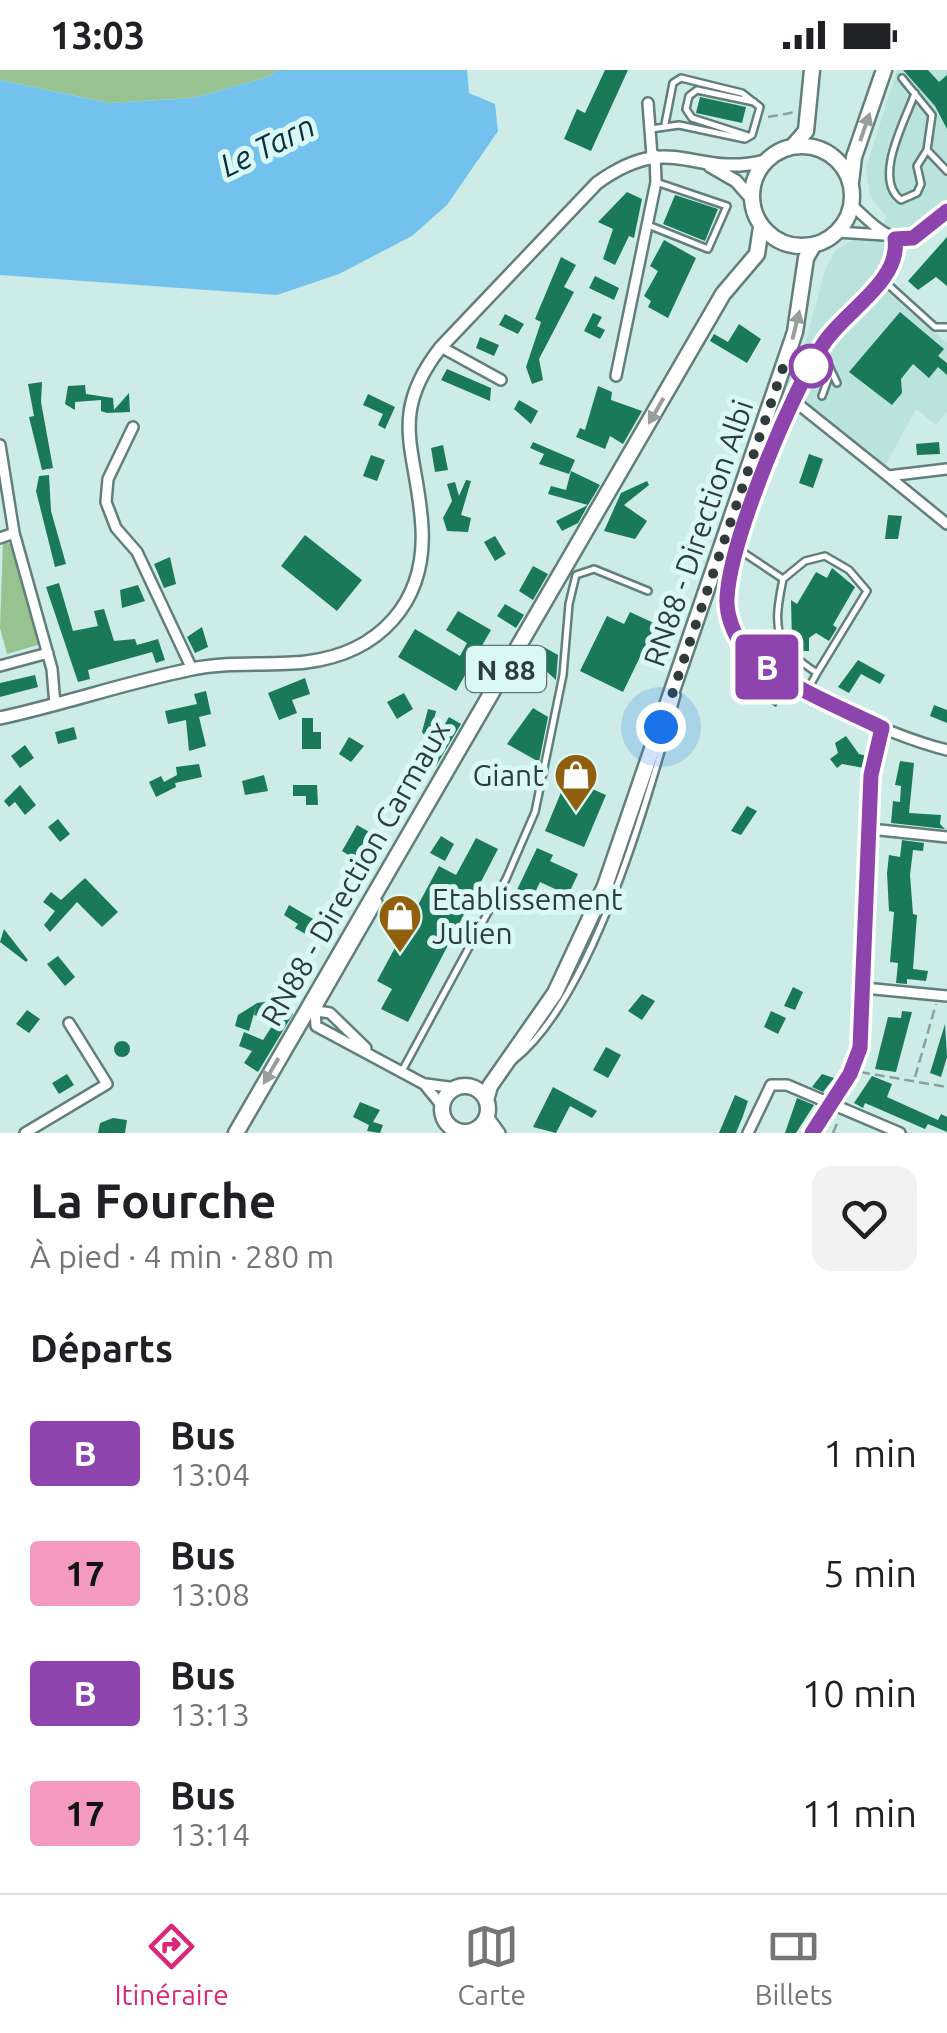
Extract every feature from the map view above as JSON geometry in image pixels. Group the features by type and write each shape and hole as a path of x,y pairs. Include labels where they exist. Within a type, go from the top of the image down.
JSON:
{"main road":[{"path":"810,70 806,131 793,146 765,161 754,178 751,198 761,227 776,240 794,246 813,246 837,232 852,205 854,157 884,70"},
{"path":"793,146 812,146 830,153 843,166 851,183"},
{"name":"RN88 - Direction Carmaux","path":"236,1133 311,1010 723,294 757,254 761,227"},
{"name":"RN88 - Direction Albi","path":"486,1119 500,1071 541,1017 574,957 618,850 795,332 806,258 813,246"},
{"path":"470,1086 486,1119 458,1132 445,1119 442,1106 456,1088 470,1086"}],"street":[{"path":"616,376 656,182 648,103"},
{"path":"0,718 192,669 231,662 331,658 358,649 392,625 405,606 420,560 422,528 408,408 424,368 440,347 597,183 618,168 654,155 741,167 765,161"},
{"path":"707,164 736,182 751,198"},
{"path":"852,205 890,237 891,269 821,349 793,400 729,579 730,623 743,647 769,669 882,728 947,750"},
{"path":"837,232 913,238 947,212"},
{"path":"440,347 501,380"},
{"path":"793,400 947,524"},
{"path":"133,427 108,479 106,502 116,528 137,552 192,669"},
{"path":"0,445 14,533 48,653 54,704"},
{"path":"888,476 947,469"},
{"path":"0,538 14,533"},
{"path":"0,666 48,653"},
{"path":"812,1133 852,1070 860,1048 871,775 882,728"},
{"path":"870,829 947,837"},
{"path":"864,988 942,995"},
{"path":"372,1053 330,1013 311,1010 323,1033 402,1070 424,1084 442,1106"},
{"path":"25,1133 107,1084 69,1022"},
{"path":"424,1084 456,1088"},
{"path":"748,1133 772,1085 787,1085 900,1133"},
{"path":"486,1119 500,1133"}],"lane":[{"path":"665,124 673,83 681,78 742,93 757,102"},
{"path":"902,78 915,93 932,115 927,150 917,166 922,184 917,193 901,200 890,184 890,169 915,93"},
{"path":"750,136 692,118 686,109 688,96 697,90 757,102"},
{"path":"651,129 665,124 736,140 750,136 757,124 757,102"},
{"path":"927,150 947,171"},
{"path":"647,224 708,249 727,206 656,182"},
{"path":"882,279 935,327 947,327"},
{"path":"821,349 837,383"},
{"path":"822,396 832,368"},
{"path":"738,549 782,580"},
{"path":"808,690 867,591 849,570 825,556 805,560 782,580 774,621 788,654 817,672"},
{"path":"402,1070 506,879 535,812 562,682 576,575 594,569 648,591"}],"path":[{"path":"768,118 806,109"},
{"path":"914,1079 942,995"},
{"path":"852,1070 947,1087"}],"shaded area":[{"path":"897,70 947,70 947,204 880,273 889,294 947,343 947,411 936,425 916,409 879,477 781,396 808,334 825,270 836,250 853,240 880,242 886,216 870,196 866,168"}],"green space":[{"path":"0,70 277,70 268,77 193,98 109,103 0,80"},
{"path":"3,541 15,546 41,644 7,654 0,628"}],"water":[{"name":"Le Tarn","path":"277,70 467,70 469,93 495,104 498,131 447,205 412,236 339,274 277,295 0,275 0,80 109,103 193,98 268,77"}],"building":[{"path":"605,70 628,70 591,151 564,139 577,109 585,113"},
{"path":"903,70 928,70 939,82 947,75 947,129 935,106"},
{"path":"700,97 746,107 742,123 696,113"},
{"path":"627,192 642,199 634,238 629,236 615,265 603,259 613,229 598,222"},
{"path":"675,195 718,209 705,241 663,224"},
{"path":"947,237 947,286 936,277 918,290 908,281"},
{"path":"664,240 696,258 668,318 648,307 651,301 644,296 658,271 650,266"},
{"path":"561,257 576,265 564,287 574,292 539,359 543,380 532,384 526,367 541,322 535,319"},
{"path":"595,276 619,288 614,300 589,288"},
{"path":"900,312 944,349 938,356 947,363 947,375 938,367 929,378 913,364 901,379 902,393 892,405 849,372"},
{"path":"593,313 602,317 597,326 605,330 600,339 584,331"},
{"path":"505,314 524,324 518,334 499,325"},
{"path":"739,324 761,339 747,363 710,341 714,334 728,342"},
{"path":"480,337 499,345 494,356 476,348"},
{"path":"447,369 491,388 490,401 441,380"},
{"path":"42,382 41,402 53,468 42,470 29,417 34,416 28,384"},
{"path":"85,385 86,394 113,398 114,410 129,393 130,412 101,411 101,400 75,402 75,410 65,404 68,386"},
{"path":"598,386 612,392 611,400 642,411 623,444 610,436 605,449 576,437 580,428 585,430"},
{"path":"368,394 395,407 385,429 378,425 383,414 363,405"},
{"path":"519,400 538,411 531,424 514,409"},
{"path":"533,442 575,460 569,474 539,464 544,454 530,448"},
{"path":"939,442 940,454 917,455 916,444"},
{"path":"443,445 448,470 435,472 431,448"},
{"path":"809,454 823,459 813,488 799,483"},
{"path":"371,455 385,460 377,481 363,476"},
{"path":"571,471 600,485 588,505 548,494 551,486 566,490"},
{"path":"49,475 51,511 66,564 55,567 36,491 39,476"},
{"path":"466,480 471,481 461,515 471,518 468,532 447,531 443,518 452,501 447,484 455,482 459,496"},
{"path":"647,481 649,485 624,505 647,521 635,539 604,531 621,493"},
{"path":"588,505 578,523 562,531 556,521"},
{"path":"888,515 902,516 898,539 885,539"},
{"path":"305,535 362,580 337,611 281,566"},
{"path":"495,536 506,554 495,561 484,542"},
{"path":"170,557 176,584 164,588 154,564"},
{"path":"533,566 548,574 533,600 519,591"},
{"path":"832,568 855,587 833,625 837,628 829,641 816,633 809,638 809,651 798,651 792,643 791,600 797,604 816,572 827,578"},
{"path":"59,583 73,631 98,626 94,611 104,609 114,641 135,639 137,645 158,639 165,660 156,663 152,652 88,670 90,679 78,682 46,587"},
{"path":"138,585 145,601 122,608 120,590"},
{"path":"505,604 524,615 516,628 497,616"},
{"path":"458,611 491,630 456,691 398,657 415,629 460,656 467,643 446,630"},
{"path":"630,612 656,624 623,692 580,671 607,616 624,624"},
{"path":"202,627 208,647 195,653 187,637"},
{"path":"542,646 558,655 556,680 534,660"},
{"path":"858,660 885,675 880,684 861,674 849,693 838,687"},
{"path":"35,675 38,687 0,697 0,683"},
{"path":"305,678 310,694 292,700 297,713 279,720 268,693"},
{"path":"749,678 782,696 776,707 743,689"},
{"path":"206,691 211,714 199,717 206,746 189,751 186,720 168,724 165,711 197,704 194,694"},
{"path":"404,693 413,709 397,719 387,702"},
{"path":"934,705 947,710 947,723 930,716"},
{"path":"533,708 548,717 539,762 507,744"},
{"path":"428,709 436,711 429,742 422,732"},
{"path":"449,717 461,724 436,766 425,759 435,751 432,747"},
{"path":"302,718 313,718 313,732 321,732 321,749 302,749"},
{"path":"74,727 77,739 58,744 55,732"},
{"path":"846,736 859,754 867,756 864,768 842,764 837,768 830,759 838,753 835,743"},
{"path":"349,737 364,746 351,762 339,754"},
{"path":"25,745 34,758 20,768 11,756"},
{"path":"900,761 914,763 909,813 941,815 940,824 945,829 891,823 893,801 900,802 901,786 895,785"},
{"path":"199,764 202,777 175,783 176,787 156,797 149,782 161,776 164,782 177,775 176,767"},
{"path":"264,775 268,791 245,795 242,781"},
{"name":"Giant","path":"567,778 606,795 584,847 545,831"},
{"path":"20,785 36,805 25,815 15,802 9,807 4,801"},
{"path":"293,785 317,785 318,805 306,805 306,796 293,796"},
{"path":"747,806 757,811 741,835 731,831"},
{"path":"58,819 70,834 60,842 48,827"},
{"path":"357,825 371,833 362,863 342,851"},
{"path":"441,836 454,844 445,861 430,853"},
{"path":"476,838 498,849 408,1022 381,1009 392,989 377,981 439,866 456,875"},
{"path":"902,840 924,843 923,851 913,850 910,875 913,914 917,915 913,969 928,971 926,981 907,979 907,984 896,983 898,963 890,962 894,912 889,911 887,873 889,855 900,857"},
{"path":"537,848 553,855 550,861 578,874 568,895 540,882 530,903 514,896"},
{"path":"85,878 118,912 102,927 77,902 50,932 44,925 55,911 43,902 51,892 61,900"},
{"path":"289,905 320,923 316,932 309,936 295,928 298,924 284,915"},
{"path":"4,929 28,960 26,962 0,942"},
{"path":"58,956 75,977 65,986 47,964"},
{"path":"793,987 803,992 795,1010 784,1006"},
{"path":"642,994 655,1001 642,1020 628,1011"},
{"path":"272,1001 293,1014 258,1072 244,1063 252,1051 239,1046 244,1032 263,1040 276,1020 254,1015 257,1003"},
{"path":"257,1003 249,1031 235,1026 238,1015"},
{"path":"27,1010 40,1019 29,1033 16,1024"},
{"path":"771,1011 786,1018 778,1034 764,1027"},
{"path":"902,1011 912,1012 896,1072 875,1069 888,1017 901,1018"},
{"path":"945,1024 947,1057 941,1077 930,1073"},
{"path":"122,1041 130,1049 122,1057 114,1049"},
{"path":"606,1047 621,1055 608,1078 593,1070"},
{"path":"67,1074 74,1085 59,1094 52,1083"},
{"path":"822,1074 834,1078 823,1092 812,1087"},
{"path":"872,1076 892,1084 887,1097 938,1120 941,1114 947,1117 947,1132 928,1124 925,1129 865,1103 863,1108 854,1103"},
{"path":"553,1087 597,1111 592,1118 570,1106 556,1133 533,1127"},
{"path":"735,1095 748,1101 736,1133 719,1133"},
{"path":"797,1098 814,1105 796,1133 785,1133"},
{"path":"360,1102 380,1110 373,1122 383,1125 380,1133 367,1131 369,1125 353,1117"},
{"path":"113,1118 127,1120 125,1133 98,1133 100,1123"}],"bus line":[{"name":"B","path":"812,1133 850,1074 860,1048 871,775 882,728 769,669 743,647 730,623 726,603 729,579 784,418 824,342 891,269 895,239 913,238 930,229 947,211"}],"place":[{"name":"Giant","path":"576,813"},
{"name":"Etablissement Julien","path":"400,954"}],"route":[{"path":"661,727 785,362 811,366"}]}
